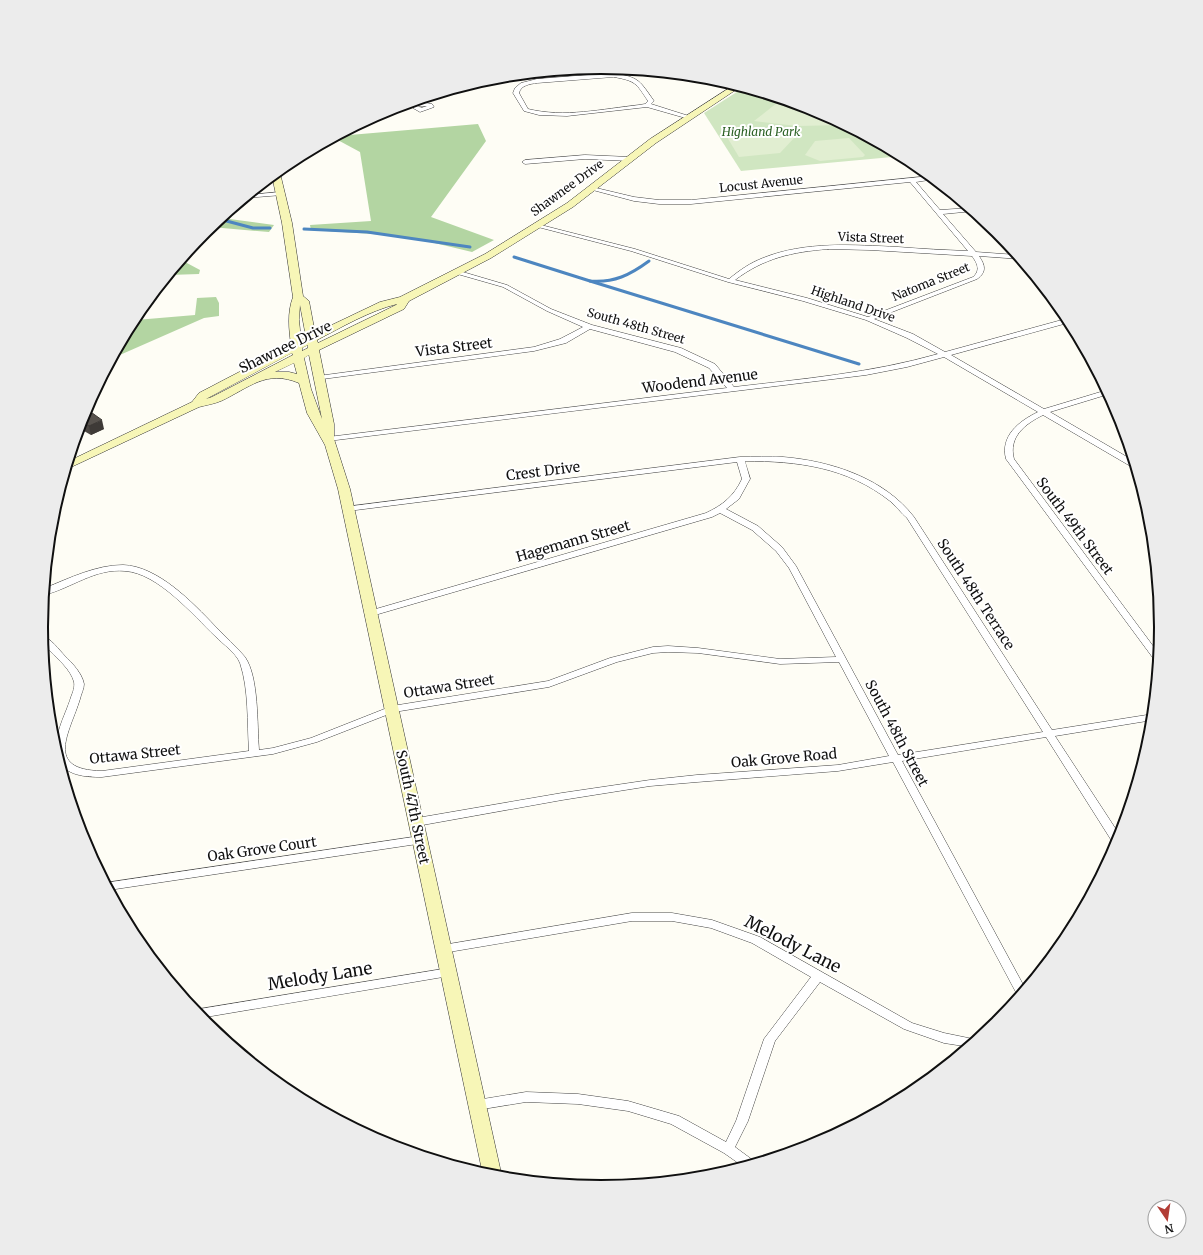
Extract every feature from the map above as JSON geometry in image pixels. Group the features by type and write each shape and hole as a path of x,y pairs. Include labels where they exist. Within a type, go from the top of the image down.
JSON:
{"main road":[{"name":"Shawnee Drive","path":"73,463 196,404 215,400 258,377 297,351 312,338 384,304 404,299 488,256 538,226 592,189 630,159 689,117 731,90"},
{"name":"South 47th Street","path":"277,179 298,297 294,306 297,351 303,381 318,426 328,439"},
{"name":"South 47th Street","path":"298,297 304,301 328,424 328,439 344,489 372,613 491,1169"},
{"name":"Shawnee Drive","path":"196,404 203,395 297,351 314,349 400,307 404,299"},
{"path":"308,320 315,324 340,324"},
{"path":"258,377 284,374 294,376 303,381"}],"street":[{"path":"646,105 651,101 638,82 630,78 614,75 537,81 523,84 516,93 526,110 540,114 558,115 646,105 689,117"},
{"path":"525,162 585,157 630,159"},
{"name":"Locust Avenue","path":"592,189 634,199 659,202 692,202 925,179"},
{"name":"Natoma Street","path":"868,319 975,278 981,271 981,263 911,180"},
{"path":"255,196 280,194"},
{"path":"938,212 965,210"},
{"name":"Highland Drive","path":"538,226 633,250 730,281 805,299 868,319 910,336 946,355 1129,462"},
{"name":"Vista Street","path":"730,281 747,268 771,258 800,251 831,248 863,247 1012,257"},
{"name":"South 48th Street","path":"456,272 505,286 549,310 589,327 678,350 712,366 733,390"},
{"name":"Woodend Avenue","path":"328,439 866,373 946,355 1063,322"},
{"name":"Vista Street","path":"318,378 534,349 563,341 589,327"},
{"path":"1043,411 1103,394"},
{"name":"South 49th Street","path":"1043,411 1025,421 1013,434 1008,446 1010,459 1154,654"},
{"name":"Crest Drive","path":"348,510 740,459"},
{"name":"Hagemann Street","path":"372,613 709,515 720,510 739,496 746,479 740,459"},
{"name":"South 48th Terrace","path":"740,459 782,459 818,465 848,474 874,486 893,500 910,517 1114,836"},
{"name":"South 48th Street","path":"720,510 755,528 779,549 793,568 1020,990"},
{"path":"49,590 85,575 102,570 126,568 140,572 161,583 185,602 244,660 252,703 254,753"},
{"name":"Ottawa Street","path":"48,646 74,672 79,684 75,702 60,741"},
{"name":"Ottawa Street","path":"65,762 70,768 82,774 102,774 273,751 314,740 392,709 549,684 574,676 624,656 654,650 700,650 771,661 807,662 841,659"},
{"name":"Oak Grove Road","path":"416,822 649,784 698,778 787,773 838,768 1147,718"},
{"name":"Oak Grove Court","path":"112,885 420,840"},
{"name":"Melody Lane","path":"443,949 632,917 672,917 712,924 756,940 908,1026 944,1038 968,1042"},
{"name":"Melody Lane","path":"204,1013 448,972"},
{"path":"728,1149 742,1121 770,1039 818,976"},
{"path":"477,1104 526,1097 578,1099 628,1106 675,1120 728,1149 746,1162"}],"green space":[{"name":"Highland Park","path":"738,91 745,93 779,103 813,116 846,131 893,157 741,171 704,113"},
{"path":"777,103 833,125 797,126 754,121"},
{"path":"478,124 486,141 431,217 494,240 472,252 422,240 388,235 311,230 310,225 371,221 360,152 339,141 349,135"},
{"path":"787,128 795,137 780,153 739,157 724,132 727,130"},
{"path":"849,138 865,155 863,157 820,161 805,155 815,141"},
{"path":"228,219 274,225 269,232 219,228"},
{"path":"186,262 200,270 199,274 175,275"},
{"path":"216,297 219,303 219,316 204,318 120,355 141,320 195,315 197,298"}],"building":[{"path":"92,413 102,420 89,426 87,425"}],"waterway":[{"path":"226,221 253,228 270,228"},
{"path":"304,229 367,232 470,247"},
{"path":"514,257 590,281"},
{"path":"590,281 607,281 621,277 649,261"},
{"path":"590,281 859,364"}]}
